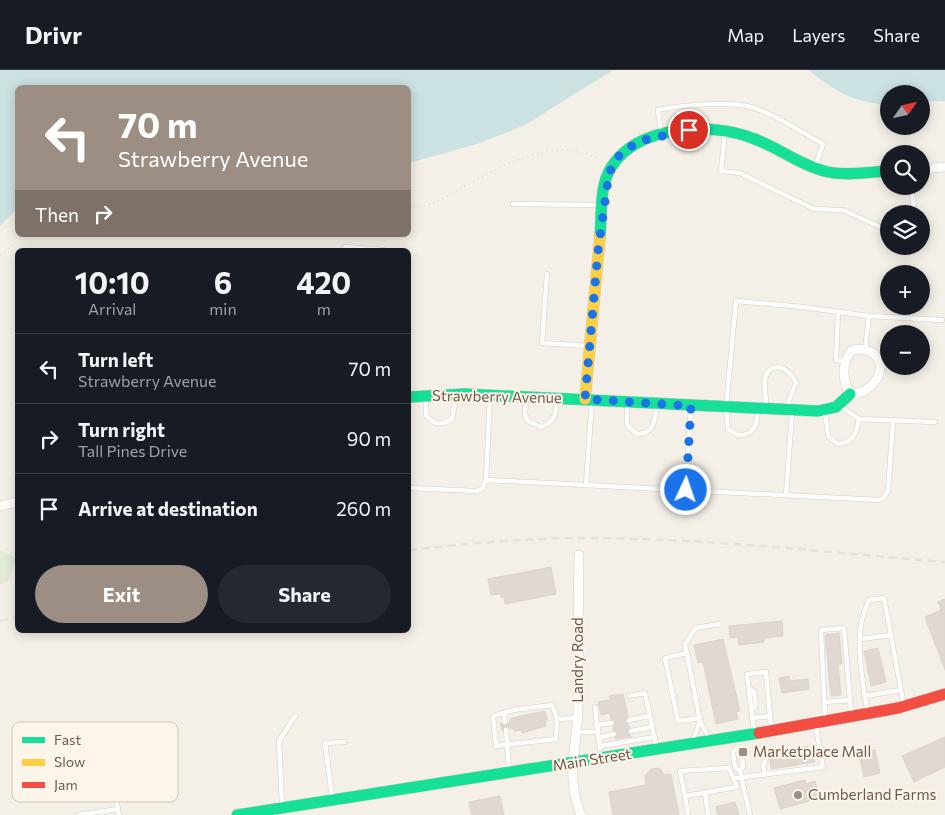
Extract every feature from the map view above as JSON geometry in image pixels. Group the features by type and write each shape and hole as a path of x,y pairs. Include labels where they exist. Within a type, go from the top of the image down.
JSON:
{"main road":[{"path":"588,399 590,346 603,205 609,173 619,156 630,147 662,135 689,130 725,132 744,134 814,167 835,173 880,171"},
{"name":"Strawberry Avenue","path":"411,397 456,394 490,395 726,408 825,410 847,400 850,394"},
{"name":"Main Street","path":"237,815 572,764 710,740 735,742 754,734 867,714 945,694"}],"street":[{"path":"930,169 945,168"},
{"path":"850,394 844,378 845,361 851,351 865,349"},
{"name":"Strawberry Avenue","path":"850,394 858,394 867,389 876,380 880,372 877,358 865,349"},
{"path":"0,506 15,503"},
{"name":"Landry Road","path":"579,555 578,732 572,764 573,794 581,815"}],"lane":[{"path":"662,135 658,110 674,106 712,104 750,106 823,144 814,167"},
{"path":"725,132 721,171 740,173 814,209 843,210 880,227"},
{"path":"513,204 603,205"},
{"path":"345,248 360,248"},
{"path":"547,274 542,343 590,346"},
{"path":"786,495 789,400 796,384 792,374 786,369 779,367 769,372 765,379 762,409 755,428 745,436 732,433 728,429 726,408 736,302 803,307 868,316 942,320"},
{"path":"838,312 836,360 845,361"},
{"path":"865,349 868,316"},
{"path":"426,395 426,415 434,423 440,424 452,419 456,394"},
{"path":"411,488 476,492 482,489 486,480 490,395"},
{"path":"526,397 525,414 528,421 541,427 547,425 556,415 557,398"},
{"path":"586,485 588,399"},
{"path":"627,402 627,425 637,434 649,432 652,427 657,404"},
{"path":"839,405 859,419 935,422"},
{"path":"686,490 691,406"},
{"path":"825,410 828,436 838,444 844,444 854,437 859,419"},
{"path":"486,480 884,498 888,491 893,420"},
{"path":"867,714 861,639 862,615 870,600 884,598 904,706"},
{"path":"710,740 700,720 685,644 696,628 720,624"},
{"path":"735,778 765,775 807,766 823,767 819,747 820,723 824,702 821,630 844,628 851,717"},
{"path":"861,639 891,635"},
{"path":"687,653 665,658 678,721 700,720"},
{"path":"754,734 747,674 766,672 772,731"},
{"path":"865,696 901,690"},
{"path":"629,696 645,692 657,749"},
{"path":"824,702 850,700"},
{"path":"552,705 556,719 556,739 496,746 493,716 504,713 552,705"},
{"path":"595,707 602,758"},
{"path":"504,713 506,722"},
{"path":"282,809 279,741 294,716"},
{"path":"629,720 649,716"},
{"path":"752,718 770,716"},
{"path":"556,719 578,718"},
{"path":"693,743 700,720"},
{"path":"596,725 612,723"},
{"path":"631,731 652,727"},
{"path":"506,730 510,773"},
{"path":"578,732 597,732"},
{"path":"598,738 614,734"},
{"path":"600,746 654,737"},
{"path":"332,801 325,743 345,742"},
{"path":"735,742 741,751 744,767 740,771"},
{"path":"735,742 733,752 735,767 740,771 750,815"},
{"path":"765,775 763,766 767,756 805,752 819,747"},
{"path":"685,796 737,787 735,778 729,768 680,770 688,815"},
{"path":"705,792 708,815"},
{"path":"117,802 119,815"},
{"path":"78,815 118,809"}],"path":[{"path":"411,206 425,206 438,201 527,156 573,149 589,154 605,164"},
{"path":"0,255 23,237"}],"green space":[{"path":"0,550 15,557 15,563 8,581 0,584"}],"shaded area":[{"path":"0,70 613,70 525,125 477,144 411,162 411,85 15,85 15,211 0,226"},
{"path":"809,70 945,70 945,101 930,102 930,85 880,85 880,104 878,104 856,99 827,84"}],"building":[{"path":"551,567 556,594 505,604 504,597 501,597 500,594 491,595 488,579"},
{"path":"945,599 945,670 925,617 941,610 938,602"},
{"path":"782,621 783,636 764,638 764,642 739,645 738,637 730,638 729,626"},
{"path":"839,633 842,664 838,664 841,695 831,696 825,635"},
{"path":"723,639 740,711 736,712 738,719 716,724 703,662 698,663 694,645"},
{"path":"878,648 886,682 871,686 864,651"},
{"path":"789,676 790,681 808,679 809,689 782,693 779,678"},
{"path":"623,694 628,716 625,721 630,727 627,732 632,737 615,739 618,734 613,730 615,721 611,719 610,713 601,715 598,702 610,700 609,696"},
{"path":"545,711 546,726 522,733 522,730 514,731 505,726 502,731 500,723 506,726 512,718"},
{"path":"945,737 945,767 914,782 902,756"},
{"path":"875,750 880,773 864,777 859,755"},
{"name":"Cumberland Farms","path":"813,753 815,762 771,769 770,760"},
{"path":"660,768 664,775 671,774 679,815 613,815 609,792 646,785 645,776 651,769"},
{"name":"Cumberland Farms","path":"805,780 806,784 815,781 820,798 780,809 774,788"},
{"path":"500,796 504,815 472,815 469,802"},
{"path":"735,802 739,815 718,815 716,807"}],"railway":[{"path":"411,550 539,539 673,540 945,562"},
{"path":"0,621 15,618"}],"traffic: fast":[{"path":"600,236 603,191 612,166 624,152 640,142 657,135 697,129 717,130 752,138 808,165 828,172 851,174 880,172"},
{"path":"411,397 465,394 818,411 836,407 850,394"},
{"path":"237,815 759,733"}],"traffic: slow":[{"path":"585,399 600,236"}],"traffic: jam":[{"path":"759,733 898,708 945,694"}],"place":[{"name":"Marketplace Mall","path":"743,752"},
{"name":"Cumberland Farms","path":"798,795"}],"route":[{"path":"686,490 691,406 585,399 598,251 606,183 609,173 619,156 630,147 644,140 689,130"}]}
